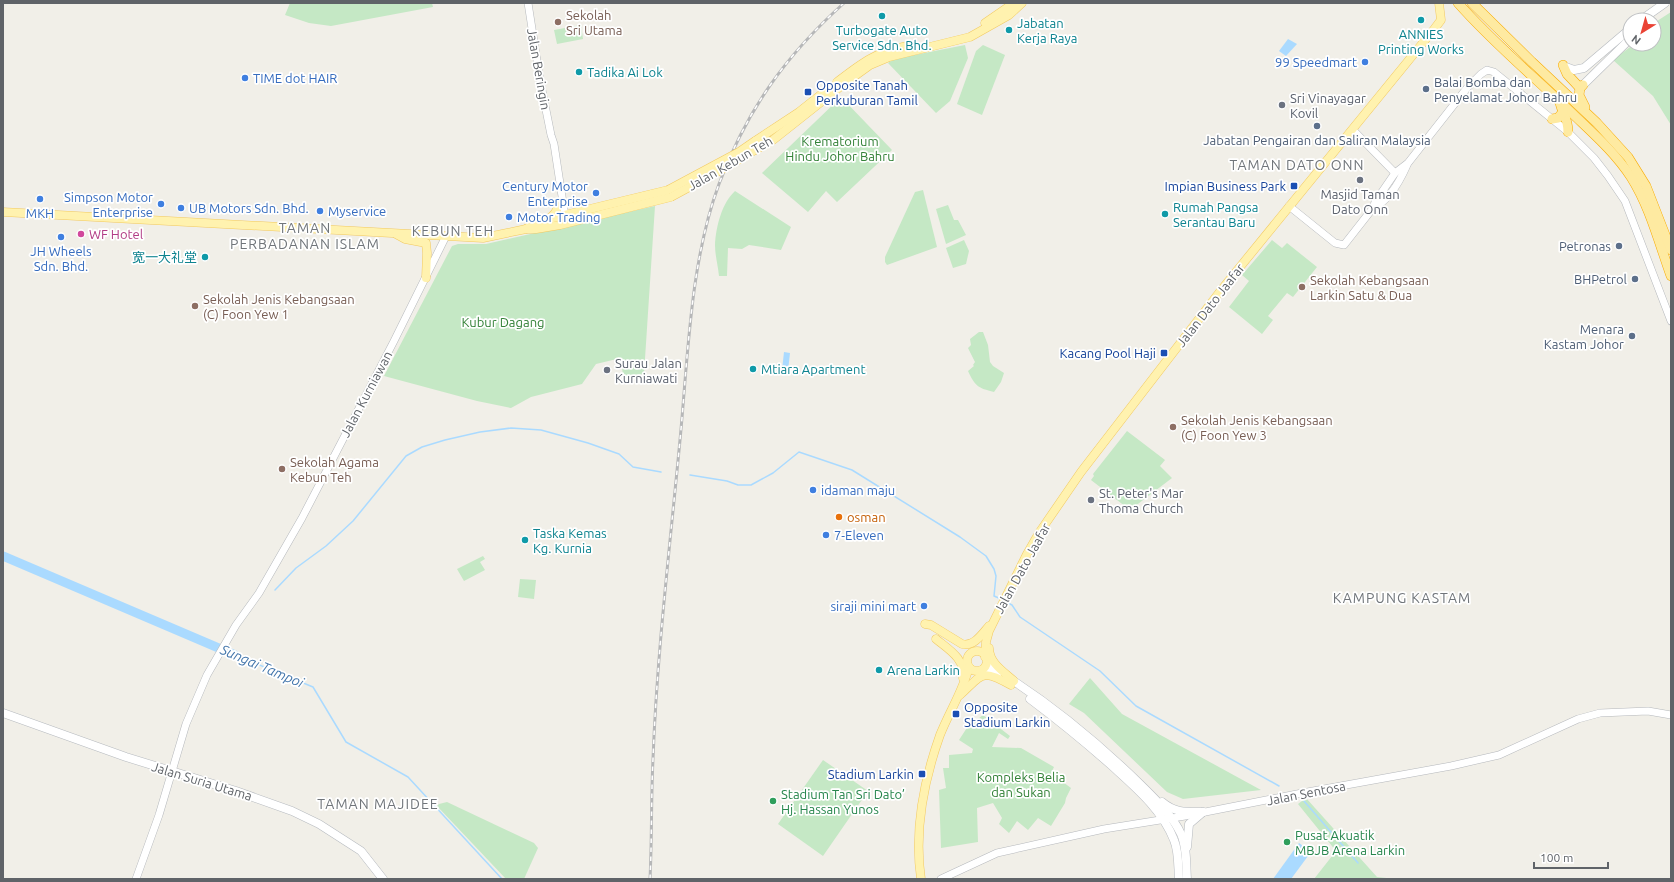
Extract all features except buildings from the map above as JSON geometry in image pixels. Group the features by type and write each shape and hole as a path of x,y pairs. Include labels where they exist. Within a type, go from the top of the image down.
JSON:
{"highway":[{"path":"1458,3 1502,48 1560,101 1612,152 1631,177 1645,205 1671,276"},
{"path":"1472,3 1597,123 1624,152 1640,176 1658,215 1671,250"},
{"path":"1564,66 1567,74 1582,87 1579,93 1581,102 1597,123"},
{"path":"1560,101 1567,119 1568,132"},
{"path":"1552,119 1558,118 1563,112"}],"main road":[{"name":"Jalan Kebun Teh","path":"3,212 483,238 526,229 536,222 551,223 585,218 669,194 730,165 867,59 877,54 895,49 967,32 983,24 1014,3"},
{"name":"Jalan Kebun Teh","path":"755,146 773,140 870,65 893,56 970,37 1009,14 1022,3"},
{"name":"Jalan Dato Jaafar","path":"986,659 986,642 992,624 1001,605 1039,533 1080,472 1220,291 1439,23 1441,16 1439,3"},
{"path":"1652,12 1665,3"},
{"path":"1661,12 1671,5"},
{"path":"1564,66 1574,70 1584,68 1622,36"},
{"path":"1582,87 1622,47"},
{"name":"Jalan Kebun Teh","path":"551,223 575,213 669,194"},
{"path":"551,223 555,213 562,205 575,213"},
{"path":"564,217 585,218"},
{"path":"394,233 402,238 426,243 426,278"},
{"path":"925,624 931,625 962,644 968,645 974,642 992,624"},
{"name":"Jalan Dato Jaafar","path":"975,669 968,658 992,624"},
{"path":"992,624 989,652 991,658 1013,683"},
{"path":"936,639 955,654 963,668 964,672 958,695"},
{"path":"973,652 982,653 986,659 1013,683 1083,740 1136,788 1181,834 1186,854"},
{"path":"921,879 919,842 925,791 940,735 958,695 975,669 986,659"},
{"path":"975,669 989,670 1013,683 1081,731 1114,758 1148,792 1170,809 1177,811 1203,812"},
{"path":"958,695 978,677 984,675 990,674 1013,683"},
{"name":"Jalan Suria Utama","path":"3,713 112,753 172,771 292,811 319,824 361,850 384,879"},
{"path":"1148,792 1167,819 1178,857 1179,879"},
{"path":"1187,879 1186,854 1189,824 1203,812"}],"street":[{"name":"Jalan Beringin","path":"528,3 551,135 550,146 564,217"},
{"path":"1373,208 1380,206 1391,192 1400,180 1408,163 1467,88 1487,70 1494,72 1568,132 1594,158 1625,201 1671,321"},
{"path":"1353,130 1395,173"},
{"path":"1289,206 1336,243 1344,245 1373,208 1375,202 1395,173 1408,163"},
{"path":"1391,192 1395,173"},
{"name":"Jalan Kurniawan","path":"136,879 159,815 186,724 212,665 242,615 259,593 302,518 426,278 446,236"},
{"name":"Jalan Sentosa","path":"941,879 997,853 1104,829 1167,819 1451,766 1499,755 1578,719 1600,713 1648,711 1671,715"}],"green space":[{"path":"290,3 432,3 433,7 331,26 309,23 285,15"},
{"path":"1671,12 1671,125 1653,96 1613,60 1624,52 1662,52 1662,18"},
{"path":"581,25 583,39 557,44 554,30"},
{"path":"965,45 968,58 950,101 936,113 888,63 894,59"},
{"path":"983,45 1005,55 982,115 957,104 976,51"},
{"name":"Krematorium Hindu Johor Bahru","path":"841,97 892,150 837,202 826,191 808,212 762,173"},
{"path":"923,190 937,247 887,265 885,262 885,257 915,192"},
{"path":"735,191 791,227 781,250 749,245 742,249 728,248 727,276 719,276 715,249 717,230 723,208 730,196"},
{"path":"948,205 954,220 958,220 966,235 946,244 936,209"},
{"name":"Kubur Dagang","path":"655,206 644,374 623,376 621,358 596,364 582,384 531,397 511,408 477,401 384,376 452,246 458,244 486,244"},
{"path":"964,240 969,251 966,264 953,268 946,248"},
{"path":"1272,240 1282,248 1287,243 1317,267 1293,297 1287,293 1268,316 1273,320 1262,334 1229,307 1249,281 1242,275"},
{"path":"979,332 983,332 988,345 990,362 993,366 1004,373 1001,382 994,392 978,386 968,371 974,366 973,365 975,362 968,348 971,345 970,339"},
{"path":"1127,431 1165,460 1160,466 1172,478 1130,510 1091,480 1094,476 1093,474"},
{"path":"483,556 485,559 480,562 485,570 464,581 457,569"},
{"path":"520,579 536,580 534,599 518,597"},
{"path":"1090,678 1122,714 1261,790 1183,799 1167,792 1084,713 1069,704"},
{"name":"Kompleks Belia dan Sukan","path":"983,715 1010,736 1008,739 999,733 992,747 1021,748 1054,767 1051,773 1071,788 1065,803 1051,826 1038,818 1028,830 1017,821 1009,833 999,824 1002,818 993,803 977,808 978,842 941,848 939,790 946,788 943,768 949,768 949,755 972,753 973,749 959,740 972,720 974,722"},
{"path":"823,760 868,791 823,856 778,824"},
{"path":"1306,798 1377,877 1396,879 1314,879 1336,851 1298,804"},
{"path":"447,802 534,843 538,848 524,879 506,879 437,806"}],"water":[{"path":"1288,39 1297,44 1286,56 1279,51"},
{"path":"784,352 790,353 788,371 782,370"},
{"path":"1299,843 1311,852 1291,879 1273,879"}],"waterway":[{"path":"275,590 296,568 326,546 353,521 406,456 422,447 480,432 511,428 541,430 588,443 619,454 633,467 661,472"},
{"path":"690,475 727,481 738,485 751,485 773,473 799,452 852,470 960,537 986,556 994,569 996,576 994,596 1001,599"},
{"name":"Sungai Tampoi","path":"3,556 235,655"},
{"path":"1006,602 1012,605 1020,617 1100,671 1136,706 1279,786"},
{"name":"Sungai Tampoi","path":"235,655 313,687 346,742 408,777 502,879"},
{"path":"1304,801 1358,863"}],"railway":[{"path":"650,879 653,759 661,639 688,343 696,277 702,245 709,214 719,184 730,157 755,108 786,64 823,23 844,3"}],"place":[{"name":"Turbogate Auto Service Sdn. Bhd.","path":"882,16"},
{"name":"ANNIES Printing Works","path":"1421,20"},
{"name":"Sekolah Sri Utama","path":"558,22"},
{"name":"Jabatan Kerja Raya","path":"1009,30"},
{"name":"99 Speedmart","path":"1365,62"},
{"name":"Tadika Ai Lok","path":"579,72"},
{"name":"TIME dot HAIR","path":"245,78"},
{"name":"Balai Bomba dan Penyelamat Johor Bahru","path":"1426,89"},
{"name":"Opposite Tanah Perkuburan Tamil","path":"808,92"},
{"name":"Sri Vinayagar Kovil","path":"1282,105"},
{"name":"Jabatan Pengairan dan Saliran Malaysia","path":"1317,126"},
{"name":"Masjid Taman Dato Onn","path":"1360,180"},
{"name":"Impian Business Park","path":"1294,186"},
{"name":"Century Motor Enterprise","path":"596,193"},
{"name":"MKH","path":"40,199"},
{"name":"Simpson Motor Enterprise","path":"161,204"},
{"name":"UB Motors Sdn. Bhd.","path":"181,208"},
{"name":"Myservice","path":"320,211"},
{"name":"Rumah Pangsa Serantau Baru","path":"1165,214"},
{"name":"Motor Trading","path":"509,217"},
{"name":"WF Hotel","path":"81,234"},
{"name":"JH Wheels Sdn. Bhd.","path":"61,237"},
{"name":"Petronas","path":"1619,246"},
{"name":"宽一大礼堂","path":"205,257"},
{"name":"BHPetrol","path":"1635,279"},
{"name":"Sekolah Kebangsaan Larkin Satu & Dua","path":"1302,287"},
{"name":"Sekolah Jenis Kebangsaan (C) Foon Yew 1","path":"195,306"},
{"name":"Menara Kastam Johor","path":"1632,336"},
{"name":"Kacang Pool Haji","path":"1164,353"},
{"name":"Mtiara Apartment","path":"753,369"},
{"name":"Surau Jalan Kurniawati","path":"607,370"},
{"name":"Sekolah Jenis Kebangsaan (C) Foon Yew 3","path":"1173,427"},
{"name":"Sekolah Agama Kebun Teh","path":"282,469"},
{"name":"idaman maju","path":"813,490"},
{"name":"St. Peter's Mar Thoma Church","path":"1091,500"},
{"name":"osman","path":"839,517"},
{"name":"7-Eleven","path":"826,535"},
{"name":"Taska Kemas Kg. Kurnia","path":"525,540"},
{"name":"siraji mini mart","path":"924,606"},
{"name":"Arena Larkin","path":"879,670"},
{"name":"Opposite Stadium Larkin","path":"956,714"},
{"name":"Stadium Larkin","path":"922,774"},
{"name":"Stadium Tan Sri Dato’ Hj. Hassan Yunos","path":"773,801"},
{"name":"Pusat Akuatik MBJB Arena Larkin","path":"1287,842"}],"district":[{"name":"TAMAN DATO ONN","path":"1297,165"},
{"name":"KEBUN TEH","path":"453,231"},
{"name":"TAMAN PERBADANAN ISLAM","path":"305,236"},
{"name":"KAMPUNG KASTAM","path":"1402,598"},
{"name":"TAMAN MAJIDEE","path":"378,804"}]}
